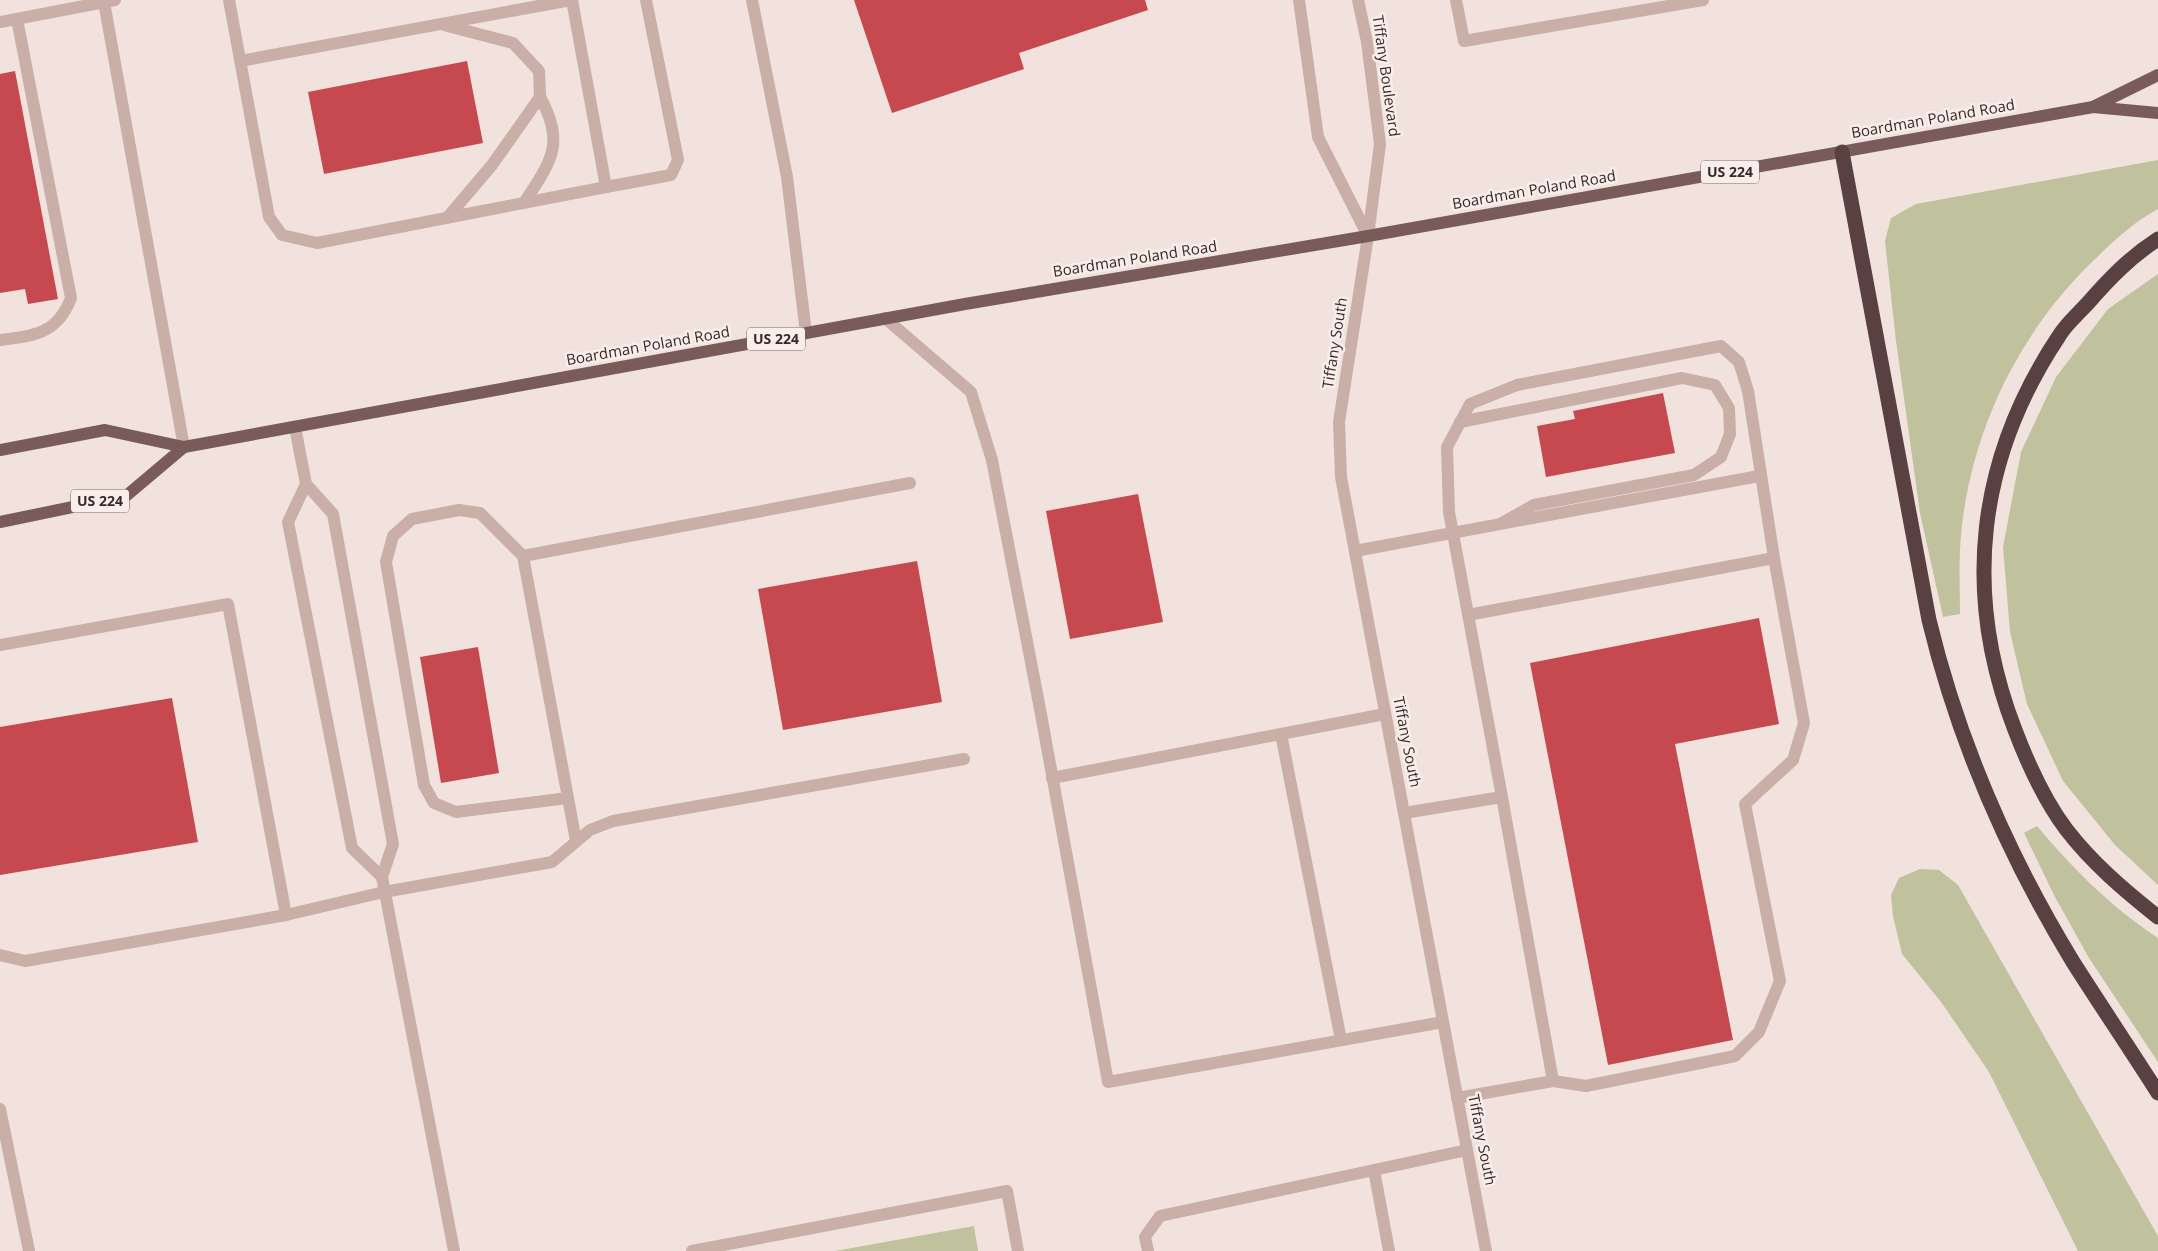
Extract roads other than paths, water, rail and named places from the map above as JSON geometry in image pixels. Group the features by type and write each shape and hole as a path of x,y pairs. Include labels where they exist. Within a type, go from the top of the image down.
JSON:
{"highway":[{"path":"1842,152 1929,620 1943,678 1973,762 2019,862 2072,960 2158,1092"},
{"path":"2158,239 2118,269 2060,334 2027,391 2003,447 1996,472 1984,540 1984,602 1989,641 2004,700 2023,752 2042,789 2066,829 2113,881 2158,918"}],"main road":[{"name":"Boardman Poland Road","path":"2093,107 2158,75"},
{"name":"Boardman Poland Road","path":"0,450 105,430 184,447 885,318 1368,236 2093,107 2158,113"},
{"name":"Boardman Poland Road","path":"0,522 126,496 184,447"}],"street":[{"path":"229,0 269,217 282,235 317,243 671,175 678,160 646,0"},
{"path":"240,61 571,0 606,187"},
{"path":"752,0 787,177 806,333"},
{"path":"1299,0 1318,137 1368,236"},
{"name":"Tiffany Boulevard","path":"1358,0 1368,42 1380,144 1368,236"},
{"path":"1456,0 1464,42 1695,1"},
{"path":"0,22 109,1 184,447"},
{"path":"0,340 24,336 51,328 64,315 71,298 18,19"},
{"path":"440,24 513,43 539,71 540,97 551,117 554,142 547,168 524,203"},
{"path":"447,218 492,165 540,97"},
{"name":"Tiffany South","path":"1368,236 1339,422 1341,477 1486,1251"},
{"path":"885,318 971,392 992,460 1108,1082 1443,1022"},
{"path":"0,332 24,336"},
{"path":"1458,1098 1553,1081 1586,1086 1735,1056 1759,1032 1780,981 1745,804 1793,760 1804,723 1759,476 1748,391 1739,362 1721,346 1516,385 1470,404 1447,447 1449,512 1553,1081"},
{"path":"1460,422 1682,378 1715,386 1730,408 1730,434 1722,457 1694,475 1534,505 1500,524"},
{"path":"295,427 306,484 333,514 393,844 382,877 384,892 454,1251"},
{"path":"1355,551 1759,476"},
{"path":"523,556 910,483"},
{"path":"306,484 288,522 352,848 382,877"},
{"path":"568,798 456,812 434,803 424,785 386,562 393,536 412,519 459,510 480,512 523,556 576,841"},
{"path":"1468,615 1774,558"},
{"path":"0,645 228,604 286,915"},
{"path":"1052,778 1385,714"},
{"path":"1281,734 1341,1040"},
{"path":"0,955 26,961 286,915 384,892 552,862 590,830 613,821 964,759"},
{"path":"1404,813 1502,798"},
{"path":"0,1109 29,1251"},
{"path":"1148,1251 1145,1237 1160,1216 1467,1150"},
{"path":"1374,1170 1389,1251"},
{"path":"692,1251 1007,1191 1018,1251"}]}
